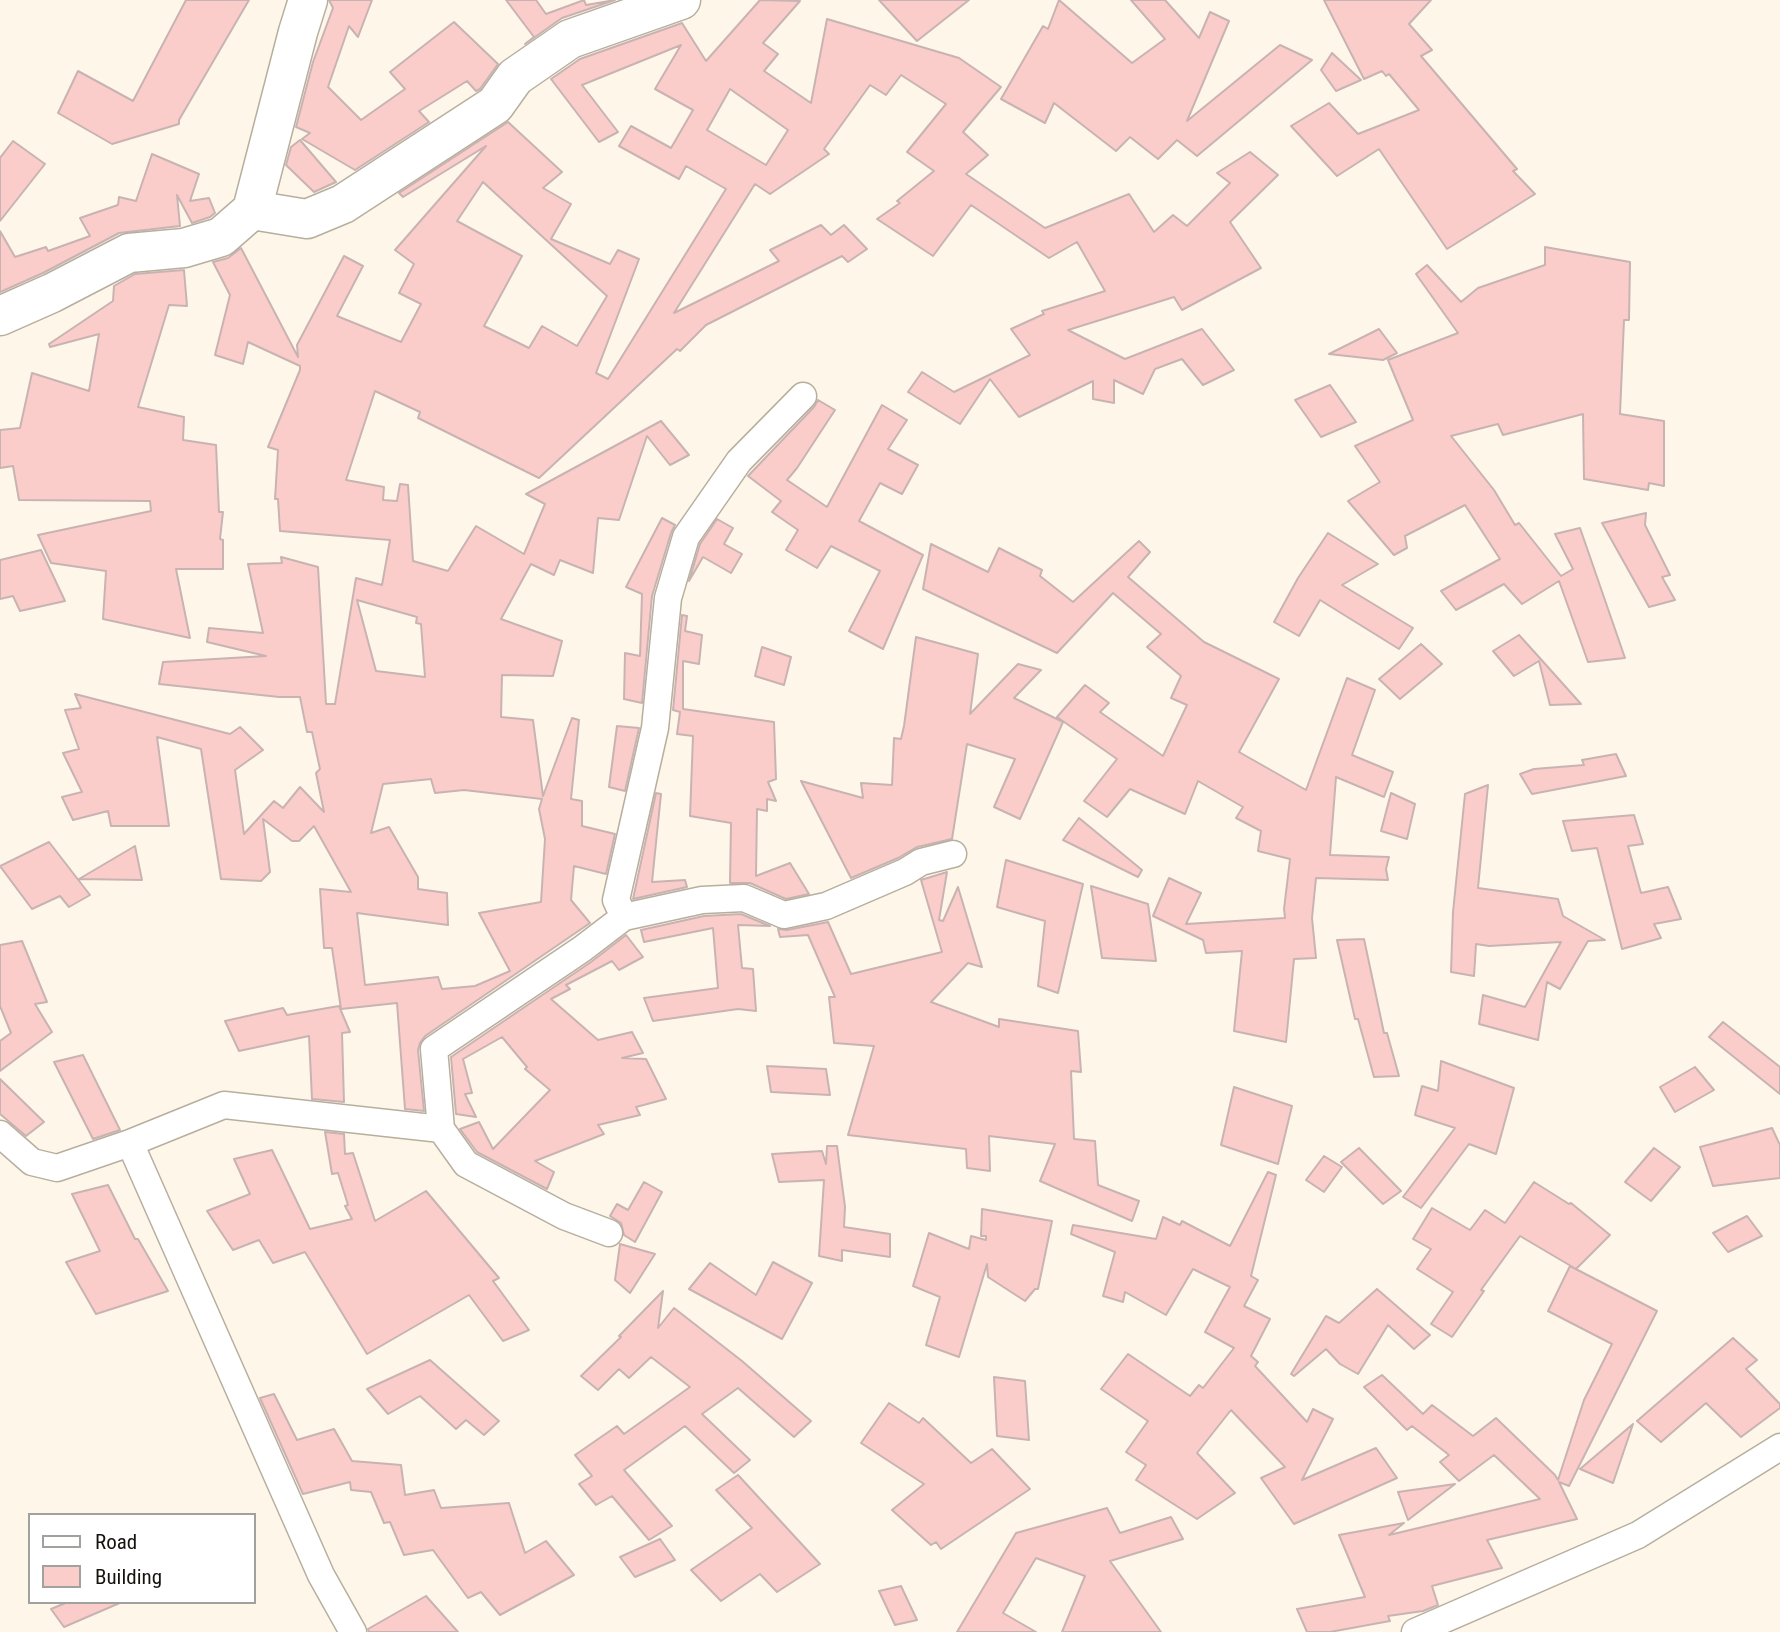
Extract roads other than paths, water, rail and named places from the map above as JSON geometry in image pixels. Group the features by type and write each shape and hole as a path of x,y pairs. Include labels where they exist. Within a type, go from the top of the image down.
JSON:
{"street":[{"path":"0,316 52,293 129,253 184,248 221,237 252,210 308,0"},
{"path":"252,210 307,219 343,204 495,106 514,77 570,40 681,0"},
{"path":"624,917 616,900 655,727 668,598 686,537 739,461 803,396"},
{"path":"609,1233 564,1216 466,1164 441,1129 434,1049 582,949 624,917 702,901 744,898 784,915 827,906 905,872 920,862 953,854"},
{"path":"0,1133 32,1162 57,1168 130,1143 224,1105 441,1129"},
{"path":"130,1143 321,1575 354,1632"},
{"path":"1415,1632 1638,1535 1780,1447"}]}
